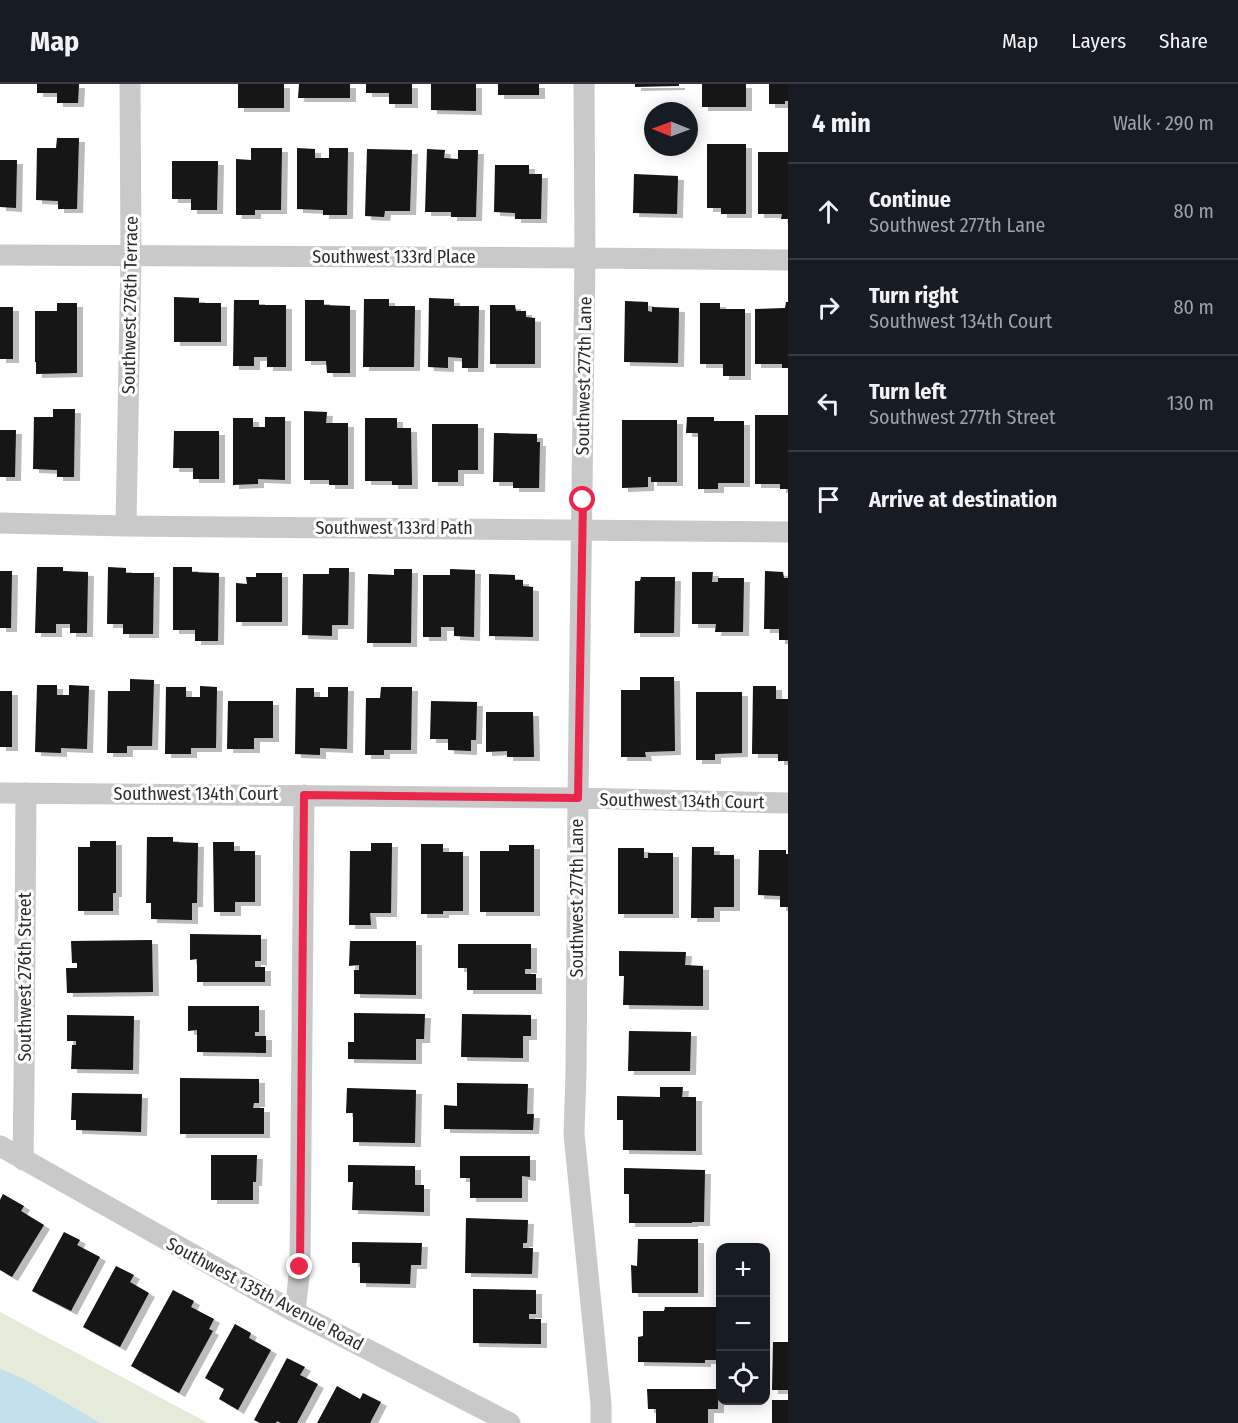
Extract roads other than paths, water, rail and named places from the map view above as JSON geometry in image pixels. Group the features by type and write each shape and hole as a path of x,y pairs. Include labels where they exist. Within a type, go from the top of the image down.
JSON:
{"street":[{"name":"Southwest 276th Terrace","path":"126,526 131,255 129,84"},
{"name":"Southwest 277th Lane","path":"584,84 585,258 574,1134 601,1423"},
{"name":"Southwest 133rd Place","path":"0,255 788,261"},
{"name":"Southwest 133rd Path","path":"0,523 788,532"},
{"name":"Southwest 134th Court","path":"0,793 578,798 788,803"},
{"name":"Southwest 276th Street","path":"23,1160 26,793"},
{"path":"295,1312 300,1267 304,795"},
{"name":"Southwest 135th Avenue Road","path":"0,1146 295,1312 510,1423"}],"water":[{"path":"0,1368 28,1381 101,1423 0,1423"}]}
